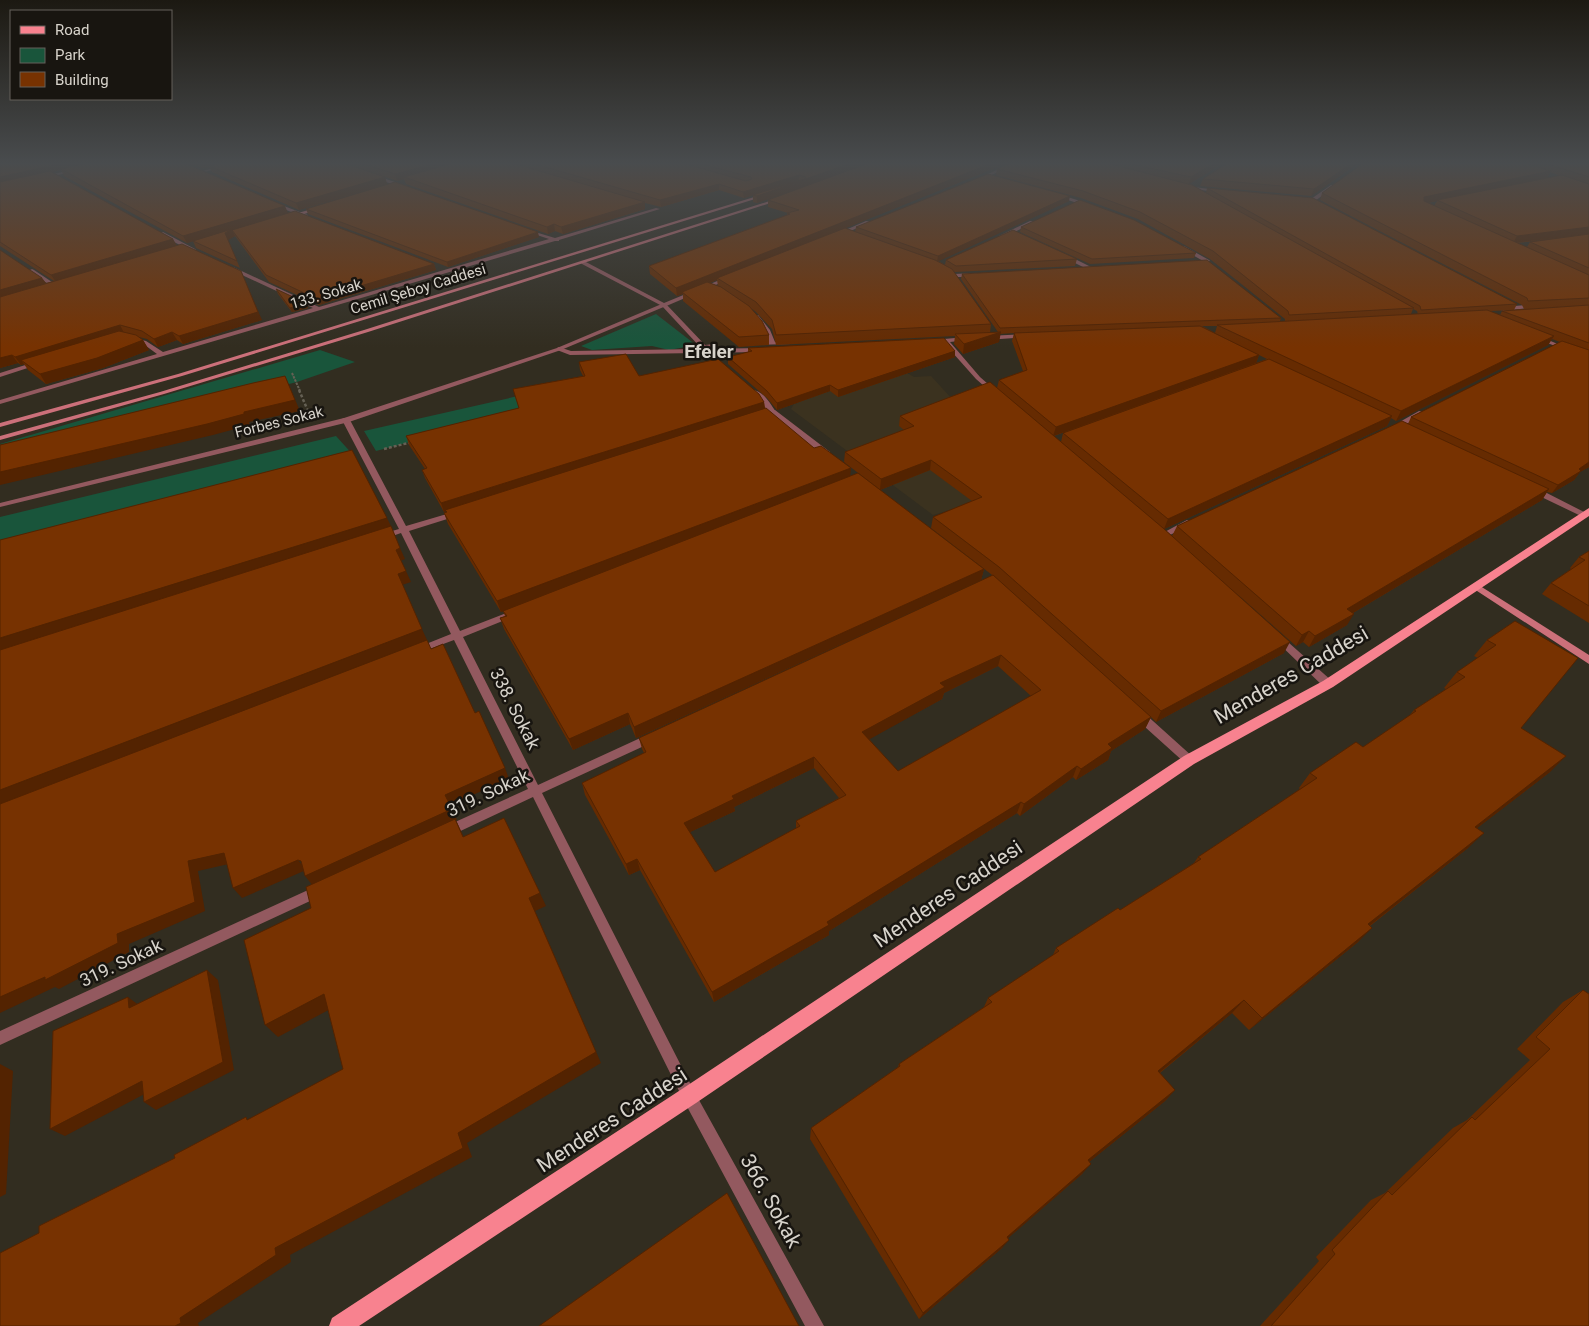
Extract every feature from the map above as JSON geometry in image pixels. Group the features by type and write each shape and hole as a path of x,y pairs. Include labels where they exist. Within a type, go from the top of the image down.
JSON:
{"main road":[{"name":"Cemil Şeboy Caddesi","path":"0,425 180,375 673,224"},
{"name":"Cemil Şeboy Caddesi","path":"0,438 366,331 703,224"},
{"path":"177,250 196,244"},
{"path":"46,289 65,284"},
{"name":"Menderes Caddesi","path":"340,1326 689,1096 1189,760 1328,684 1477,587 1587,512"},
{"path":"1477,587 1589,660"}],"street":[{"name":"133. Sokak","path":"0,402 611,224"},
{"path":"834,236 864,224"},
{"path":"995,239 1029,224"},
{"path":"521,228 557,240"},
{"path":"160,232 195,251"},
{"path":"843,232 851,235"},
{"path":"1012,232 1020,236"},
{"path":"1175,243 1215,267"},
{"path":"1055,252 1089,268"},
{"path":"1197,262 1207,261"},
{"path":"584,263 664,305 714,358"},
{"path":"222,264 319,309"},
{"path":"24,266 55,286"},
{"path":"1070,269 1099,267"},
{"path":"440,268 449,271"},
{"path":"946,271 954,276 960,284"},
{"path":"954,276 983,274"},
{"name":"Forbes Sokak","path":"0,505 346,420 559,349 734,276"},
{"path":"707,287 716,290"},
{"path":"1510,303 1519,308"},
{"path":"1540,312 1500,312 1545,306"},
{"path":"753,314 767,330 772,344"},
{"path":"972,339 946,341 927,339 1032,334 981,338"},
{"path":"1532,335 1561,346 1549,349"},
{"path":"125,336 144,342 163,355"},
{"path":"946,341 978,378 1000,397"},
{"name":"Forbes Sokak","path":"706,350 801,342"},
{"name":"Forbes Sokak","path":"559,349 570,353 794,348"},
{"path":"0,375 45,361"},
{"path":"749,388 764,400 772,412 836,460"},
{"path":"1387,426 1396,426 1430,409"},
{"path":"754,418 772,412"},
{"name":"338. Sokak","path":"346,420 404,530 689,1096"},
{"path":"1396,426 1405,431"},
{"path":"1522,485 1587,512"},
{"path":"376,539 470,509"},
{"path":"1163,535 1199,518"},
{"path":"410,654 521,611"},
{"path":"1271,632 1328,684"},
{"path":"1130,707 1189,760"},
{"name":"319. Sokak","path":"435,837 660,733"},
{"name":"319. Sokak","path":"0,1038 335,883"},
{"name":"366. Sokak","path":"689,1096 815,1326"}],"path":[{"path":"280,357 290,369 314,428"},
{"path":"365,454 414,441"}],"shaded area":[{"path":"901,369 914,377 931,376 963,411 980,501 933,515 791,409 794,404 834,387"}],"green space":[{"path":"656,314 696,345 669,350 652,346 592,350 581,346"},
{"path":"320,350 355,362 297,382 0,456 0,444"},
{"path":"580,382 586,395 376,451 364,431"},
{"path":"336,436 355,457 0,551 0,517"}],"building":[{"path":"0,224 146,224 173,239 51,275 0,242"},
{"path":"161,224 224,224 183,236"},
{"path":"252,224 329,224 434,264 317,299 266,275 232,230"},
{"path":"346,224 515,224 538,232 447,262"},
{"path":"538,224 571,224 561,227 554,224 547,227"},
{"path":"763,224 838,224 676,288 649,266"},
{"path":"864,224 1009,224 938,256 856,227"},
{"path":"1028,224 1141,224 1196,253 1092,259 1021,227"},
{"path":"1162,224 1262,224 1414,308 1289,315 1288,311 1213,251"},
{"path":"1272,224 1363,224 1517,304 1421,310 1420,306"},
{"path":"1382,224 1475,224 1589,275 1589,298 1528,301 1527,298"},
{"path":"1490,224 1589,224 1589,227 1517,236"},
{"path":"845,228 935,260 952,269 991,324 776,335 772,320 756,302 717,278"},
{"path":"232,229 225,233 237,261 193,241"},
{"path":"1013,230 1077,259 956,266 946,260"},
{"path":"1589,234 1589,268 1530,242"},
{"path":"182,244 241,271 258,312 179,336 172,332 154,339 142,331 120,325 15,357 12,355 0,358 0,297"},
{"path":"0,250 42,278 0,290"},
{"path":"1207,260 1281,318 1000,328 962,274"},
{"path":"707,282 721,287 749,306 762,321 769,335 739,337 682,292"},
{"path":"276,289 306,303 290,308"},
{"path":"1589,305 1589,343 1502,311"},
{"path":"1487,310 1554,336 1401,411 1217,325"},
{"path":"1200,326 1259,355 1056,427 999,380 1027,370 1014,333"},
{"path":"119,331 136,335 143,340 97,358 40,374 21,360"},
{"path":"1001,332 964,344 955,334"},
{"path":"944,338 955,351 838,390 830,385 777,403 767,391 728,357 752,351 748,348"},
{"path":"1562,341 1589,350 1589,462 1579,469 1581,471 1558,485 1411,417"},
{"path":"626,354 639,376 718,359 759,394 764,402 441,503 422,470 427,468 406,436 519,408 513,389 585,376 579,362"},
{"path":"1269,359 1392,416 1168,519 1063,433"},
{"path":"285,376 295,400 244,412 244,414 207,424 0,472 0,445"},
{"path":"990,382 1163,528 1290,642 1161,711 999,567 933,517 982,497 931,460 881,479 845,452 914,426 900,416"},
{"path":"766,408 814,448 821,446 851,468 497,601 444,513 447,512 445,510"},
{"path":"1402,421 1549,489 1347,609 1354,614 1315,636 1309,631 1302,635 1177,526"},
{"path":"352,450 387,518 0,638 0,540"},
{"path":"858,473 984,569 634,727 628,713 569,739 500,618 507,616 503,611"},
{"path":"391,526 400,548 396,550 406,571 398,574 422,629 0,790 0,650"},
{"path":"1589,551 1589,606 1551,583 1585,560 1579,557"},
{"path":"993,575 1151,717 1108,744 1112,748 1081,769 1077,766 1024,804 1021,802 827,922 829,925 712,992 637,859 626,864 582,783 646,752 639,738","holes":["1001,655 1041,690 898,771 862,732 945,687 940,683","814,757 846,795 796,821 800,826 715,872 684,823 734,799 732,796"]},
{"path":"1515,621 1578,658 1521,728 1566,756 1475,827 1484,833 1368,924 1372,928 1262,1018 1244,1000 1158,1071 1175,1090 1088,1160 1091,1164 1007,1237 1009,1240 923,1313 811,1128 900,1066 899,1064 992,1002 988,998 1059,951 1056,948 1118,908 1120,910 1201,859 1198,857 1317,778 1310,773 1356,742 1363,747 1416,711 1414,710 1465,677 1457,672 1496,645 1487,640"},
{"path":"427,640 431,649 443,644 475,713 479,711 505,768 445,795 452,809 305,876 301,861 298,860 233,888 224,853 188,861 195,902 117,934 118,943 45,980 45,977 0,997 0,804"},
{"path":"504,818 540,893 529,898 596,1052 458,1133 463,1148 275,1248 276,1255 180,1318 181,1323 175,1326 0,1326 0,1253 39,1233 39,1226 175,1158 174,1155 246,1117 247,1120 343,1069 324,994 265,1025 244,940 311,908 306,887 455,819 463,837"},
{"path":"207,970 223,1062 144,1102 142,1081 50,1129 53,1031 128,997 129,1008"},
{"path":"1583,990 1589,994 1589,1326 1271,1326 1335,1254 1332,1250 1388,1191 1392,1195 1472,1117 1475,1120 1550,1049 1536,1037"},
{"path":"727,1193 799,1326 539,1326"}],"district":[{"name":"Efeler","path":"709,351"}]}
